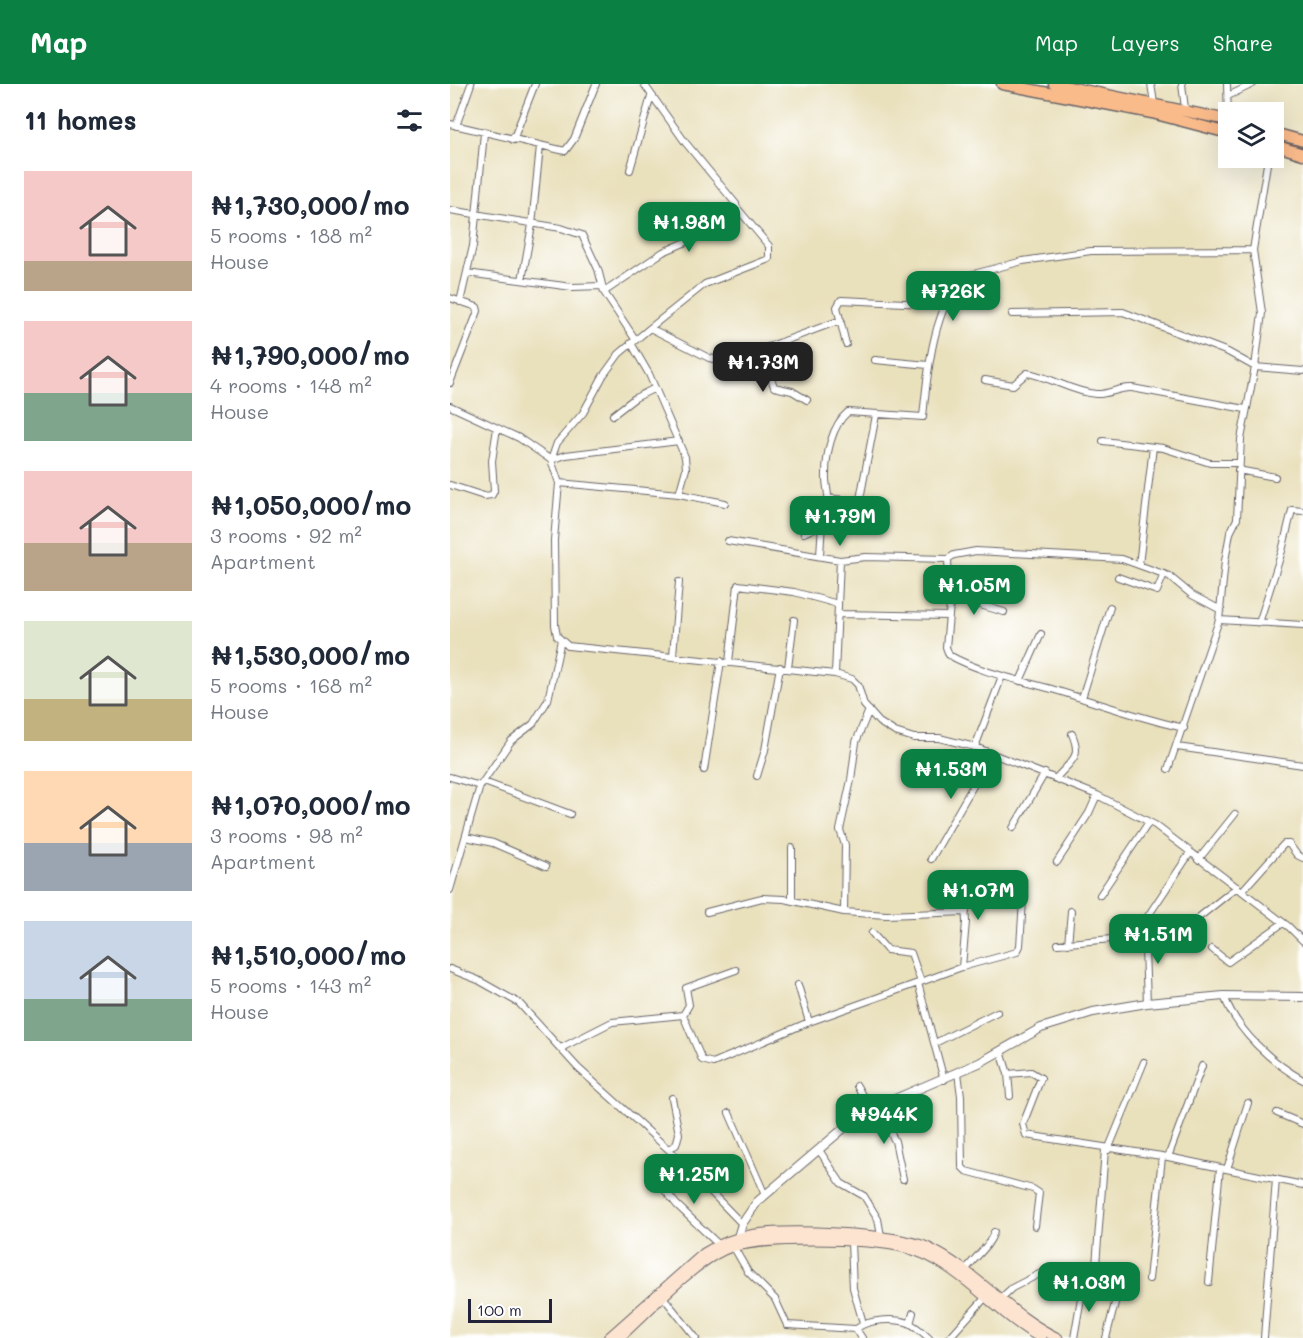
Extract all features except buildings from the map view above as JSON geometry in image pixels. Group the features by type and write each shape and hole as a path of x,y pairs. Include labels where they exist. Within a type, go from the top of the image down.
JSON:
{"main road":[{"path":"1002,84 1152,113 1218,130"},
{"path":"1054,84 1218,117"},
{"path":"1284,136 1303,141"},
{"path":"1284,148 1303,154"},
{"path":"619,1338 708,1259 736,1242 771,1233 881,1236 927,1247 965,1271 1029,1323 1058,1338"},
{"path":"608,1338 704,1253 718,1244 772,1241 895,1245 924,1254 954,1271 1025,1329 1041,1338"}],"street":[{"path":"471,84 453,125 565,151 569,149 596,84"},
{"path":"513,140 535,84"},
{"path":"551,460 557,443 583,413 603,376 633,341 705,284 769,259 769,246 738,209 644,84"},
{"path":"1151,84 1154,103"},
{"path":"1182,84 1185,109"},
{"path":"1227,84 1228,102"},
{"path":"1228,96 1253,84"},
{"path":"630,170 651,96"},
{"path":"460,302 477,215 484,133"},
{"path":"522,280 532,225 540,146"},
{"path":"1168,769 1220,620 1230,533 1237,519 1238,467 1245,409 1255,367 1262,313 1253,250 1266,168"},
{"path":"467,273 603,289 663,252 721,227 738,209"},
{"path":"450,210 561,228 582,235 598,269 603,289 633,341 679,441 686,464 679,494"},
{"path":"820,555 822,523 828,512 825,474 828,455 841,418 848,412 923,417 928,365 933,342 947,305 966,276 1057,254 1103,250 1253,250"},
{"path":"450,298 477,307 478,311 450,383"},
{"path":"846,344 838,303 846,299 947,305"},
{"path":"1012,314 1123,312 1228,352 1255,367 1303,371"},
{"path":"650,328 719,362 727,362 841,320"},
{"path":"762,349 774,387 792,391 807,400"},
{"path":"875,360 928,365"},
{"path":"985,380 1013,385 1028,373 1094,394 1132,388 1245,409"},
{"path":"614,415 655,388"},
{"path":"450,406 519,438 551,460 559,483 554,540 554,615 557,636 568,646 780,667 835,674 852,679 869,710 879,722 895,732 914,738 939,738 992,753 1057,777 1149,822 1284,923 1303,941"},
{"path":"828,498 854,501 860,499 876,415"},
{"path":"450,485 484,496 492,495 494,491 494,439 497,428"},
{"path":"551,460 566,454 679,441"},
{"path":"1103,441 1153,447 1210,463 1238,467 1275,477"},
{"path":"1139,565 1153,447"},
{"path":"559,483 679,494 725,503"},
{"path":"1259,623 1282,551 1292,510 1303,511"},
{"path":"804,533 822,523"},
{"path":"728,541 840,560 866,557 948,560 954,555 976,551 1114,557 1164,574 1196,598 1221,610"},
{"path":"835,674 840,560"},
{"path":"948,560 950,616 946,647 949,656 1020,681 1082,698 1112,710 1184,728"},
{"path":"1118,577 1156,591 1164,574"},
{"path":"673,655 680,582"},
{"path":"729,662 738,585 794,592 838,604"},
{"path":"950,596 1005,612"},
{"path":"1082,698 1110,607"},
{"path":"838,614 950,616"},
{"path":"788,668 794,620"},
{"path":"1220,620 1303,625"},
{"path":"1020,681 1041,634"},
{"path":"451,885 482,784 511,741 533,724 548,700 561,640"},
{"path":"704,770 720,661"},
{"path":"758,776 780,667"},
{"path":"975,747 1002,675"},
{"path":"844,912 844,845 840,830 851,780 856,742 869,710"},
{"path":"1057,777 1077,754 1078,748 1072,734"},
{"path":"1177,747 1303,765"},
{"path":"931,859 992,753"},
{"path":"1013,828 1045,773"},
{"path":"450,777 482,784 570,814"},
{"path":"1057,862 1089,813 1097,795"},
{"path":"1198,860 1235,814"},
{"path":"1100,895 1149,822"},
{"path":"466,837 493,843 546,866"},
{"path":"1198,918 1239,889 1284,844 1289,844 1297,855 1303,858"},
{"path":"792,848 792,901"},
{"path":"1147,1003 1144,936 1146,918 1190,853"},
{"path":"962,967 966,912 963,874"},
{"path":"707,912 762,898 792,901 844,912 886,915 966,912"},
{"path":"682,1015 696,1041 702,1060 706,1063 737,1054 809,1022 962,967 1017,952 1020,946 1023,900"},
{"path":"1068,944 1071,911"},
{"path":"1212,949 1228,962 1284,923"},
{"path":"872,933 887,950 911,953 944,1080"},
{"path":"1058,944 1144,936"},
{"path":"450,969 478,980 519,1003 578,1068 668,1149 742,1224"},
{"path":"682,1015 688,1005 686,988 688,985 736,970"},
{"path":"798,985 809,1022"},
{"path":"1224,996 1238,1022 1271,1059 1303,1080"},
{"path":"929,1338 910,1324 898,1321 863,1323 856,1329 787,1325 775,1299 748,1272 736,1242 742,1224 765,1195 873,1108 944,1080 1041,1028 1065,1019 1147,1003 1224,996 1303,997"},
{"path":"935,1043 997,1012"},
{"path":"561,1048 612,1022 682,1015"},
{"path":"1001,1051 1008,1074 1010,1096"},
{"path":"1096,1265 1107,1150 1143,1062"},
{"path":"1149,1279 1165,1157 1202,1066"},
{"path":"1008,1074 1031,1072 1041,1078 1023,1124 1026,1136 1165,1157 1303,1185"},
{"path":"958,1073 961,1096 962,1167 966,1171 1033,1189 1039,1193 1035,1226"},
{"path":"857,1086 895,1141 903,1179"},
{"path":"668,1149 676,1145 679,1134 672,1098"},
{"path":"1209,1282 1224,1169 1248,1104"},
{"path":"729,1113 765,1195"},
{"path":"1277,1113 1303,1124"},
{"path":"819,1150 841,1183 864,1196 878,1219 881,1236"},
{"path":"655,1178 677,1205 718,1244"},
{"path":"1264,1338 1276,1179"},
{"path":"965,1271 972,1260 987,1248 994,1232"},
{"path":"851,1242 854,1288 863,1323"},
{"path":"999,1300 1012,1288 1047,1270"},
{"path":"1074,1338 1081,1298 1095,1283"},
{"path":"664,1298 696,1338"},
{"path":"950,1338 985,1298"},
{"path":"1106,1338 1116,1299"},
{"path":"910,1324 913,1313"},
{"path":"856,1329 862,1338"}]}
